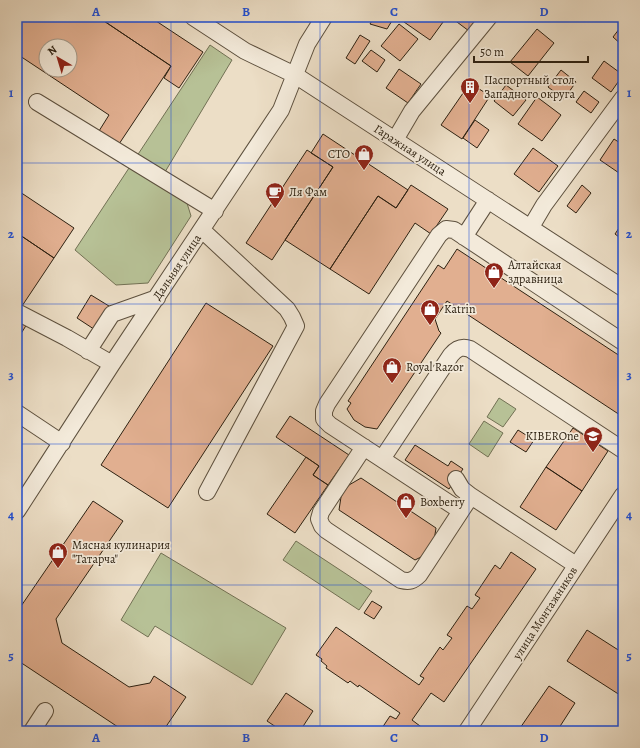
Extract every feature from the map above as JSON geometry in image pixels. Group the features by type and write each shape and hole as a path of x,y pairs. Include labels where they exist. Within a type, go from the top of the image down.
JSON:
{"street":[{"name":"Гаражная улица","path":"193,17 245,51 296,75 623,288"},
{"name":"Дальняя улица","path":"17,511 112,364 281,110 307,44 324,17"},
{"path":"395,140 412,111 490,17"},
{"path":"531,227 544,205 623,98"},
{"path":"36,102 215,211"},
{"path":"464,237 488,200"},
{"path":"461,511 330,425 324,419 324,411 327,404 439,235 446,229 454,230 623,342"},
{"path":"202,230 287,309 296,326 208,492"},
{"path":"88,351 112,314 157,298"},
{"path":"17,312 67,338 112,364"},
{"path":"382,459 451,355 456,349 464,347 623,450"},
{"path":"17,413 62,443"},
{"path":"364,447 321,512 319,519 322,526 326,530 401,580 407,582 414,580 419,575 471,496"},
{"path":"456,479 462,489 471,496 576,566"},
{"name":"улица Монтажников","path":"467,731 623,495"},
{"path":"32,731 45,711"}],"green space":[{"path":"210,45 232,60 159,182 186,200 191,216 148,283 116,285 75,250"},
{"path":"499,398 516,409 503,427 487,417"},
{"path":"484,421 503,433 488,457 469,444"},
{"path":"296,541 372,591 359,610 283,560"},
{"path":"161,553 286,628 252,685 155,626 148,637 121,620"}],"building":[{"path":"17,17 98,17 171,66 119,144 99,131 109,115 53,78 78,78 78,38 38,38 38,68 20,56 17,61"},
{"path":"98,17 150,17 203,52 179,88 164,78 171,66"},
{"path":"374,17 391,17 393,19 387,29 370,24"},
{"path":"408,17 446,18 430,40 404,22"},
{"path":"454,17 479,17 469,31 453,19"},
{"path":"399,24 418,39 400,61 381,46"},
{"path":"623,24 623,46 613,37"},
{"path":"537,29 554,43 528,76 510,62"},
{"path":"360,35 370,41 355,64 346,58"},
{"path":"371,50 385,60 377,72 362,61"},
{"path":"604,61 623,75 611,92 592,78"},
{"path":"399,69 421,84 408,103 386,88"},
{"path":"561,70 576,82 564,99 548,87"},
{"name":"Паспортный стол Западного округа","path":"470,83 490,96 462,139 441,125"},
{"path":"506,85 526,100 513,116 494,101"},
{"path":"584,91 599,102 591,113 576,102"},
{"path":"537,97 561,115 542,141 518,124"},
{"path":"475,120 489,130 477,148 463,138"},
{"path":"323,134 408,190 396,208 378,196 330,269 285,240 333,167 311,153"},
{"path":"614,139 623,145 622,175 600,160"},
{"path":"533,148 558,166 539,192 514,174"},
{"path":"307,150 333,167 272,260 246,243"},
{"path":"411,185 448,209 431,234 415,223 369,294 330,269 378,196 396,208"},
{"path":"582,185 591,193 576,213 567,206"},
{"path":"17,190 74,228 54,258 17,233"},
{"path":"623,222 623,240 615,234"},
{"path":"17,233 54,258 20,309 17,308"},
{"path":"457,249 623,358 623,417 447,301 435,319 441,333 377,429 365,427 354,420 347,409 351,403 348,401 438,265 444,269"},
{"path":"91,295 122,314 106,337 77,318"},
{"path":"206,303 273,346 168,508 101,465"},
{"path":"17,318 27,324 17,340"},
{"path":"290,416 349,455 328,485 313,475 319,466 276,437"},
{"path":"573,428 608,451 582,491 546,467"},
{"path":"518,430 534,440 526,452 510,442"},
{"path":"415,445 448,466 451,461 463,469 449,489 405,460"},
{"path":"306,457 319,466 313,475 328,485 295,533 267,514"},
{"path":"546,467 582,491 556,530 520,507"},
{"path":"361,478 436,528 434,541 421,557 415,560 339,510 341,497 344,491 349,485"},
{"path":"93,501 123,521 56,619 62,643 129,687 150,683 154,676 186,697 163,731 124,731 17,660 17,612"},
{"path":"511,552 536,569 444,702 431,693 412,720 424,729 423,731 380,731 390,716 396,719 400,713 359,685 358,687 350,681 348,683 326,668 327,666 321,661 322,659 316,655 336,627 419,685 424,678 420,676 440,647 443,650 452,638 447,635 467,606 472,609 480,598 475,595 495,565 500,569"},
{"path":"372,601 382,607 374,619 364,613"},
{"path":"587,630 623,653 623,697 567,661"},
{"path":"549,686 575,703 557,731 518,731"},
{"path":"286,693 313,711 300,731 282,731 267,721"}],"place":[{"name":"Паспортный стол Западного округа","path":"470,104"},
{"name":"СТО","path":"364,171"},
{"name":"Ля Фам","path":"275,209"},
{"name":"Алтайская здравница","path":"494,289"},
{"name":"Katrin","path":"430,326"},
{"name":"Royal Razor","path":"392,384"},
{"name":"KIBEROne","path":"593,453"},
{"name":"Boxberry","path":"406,519"},
{"name":"Мясная кулинария \"Татарча\"","path":"58,569"}]}
